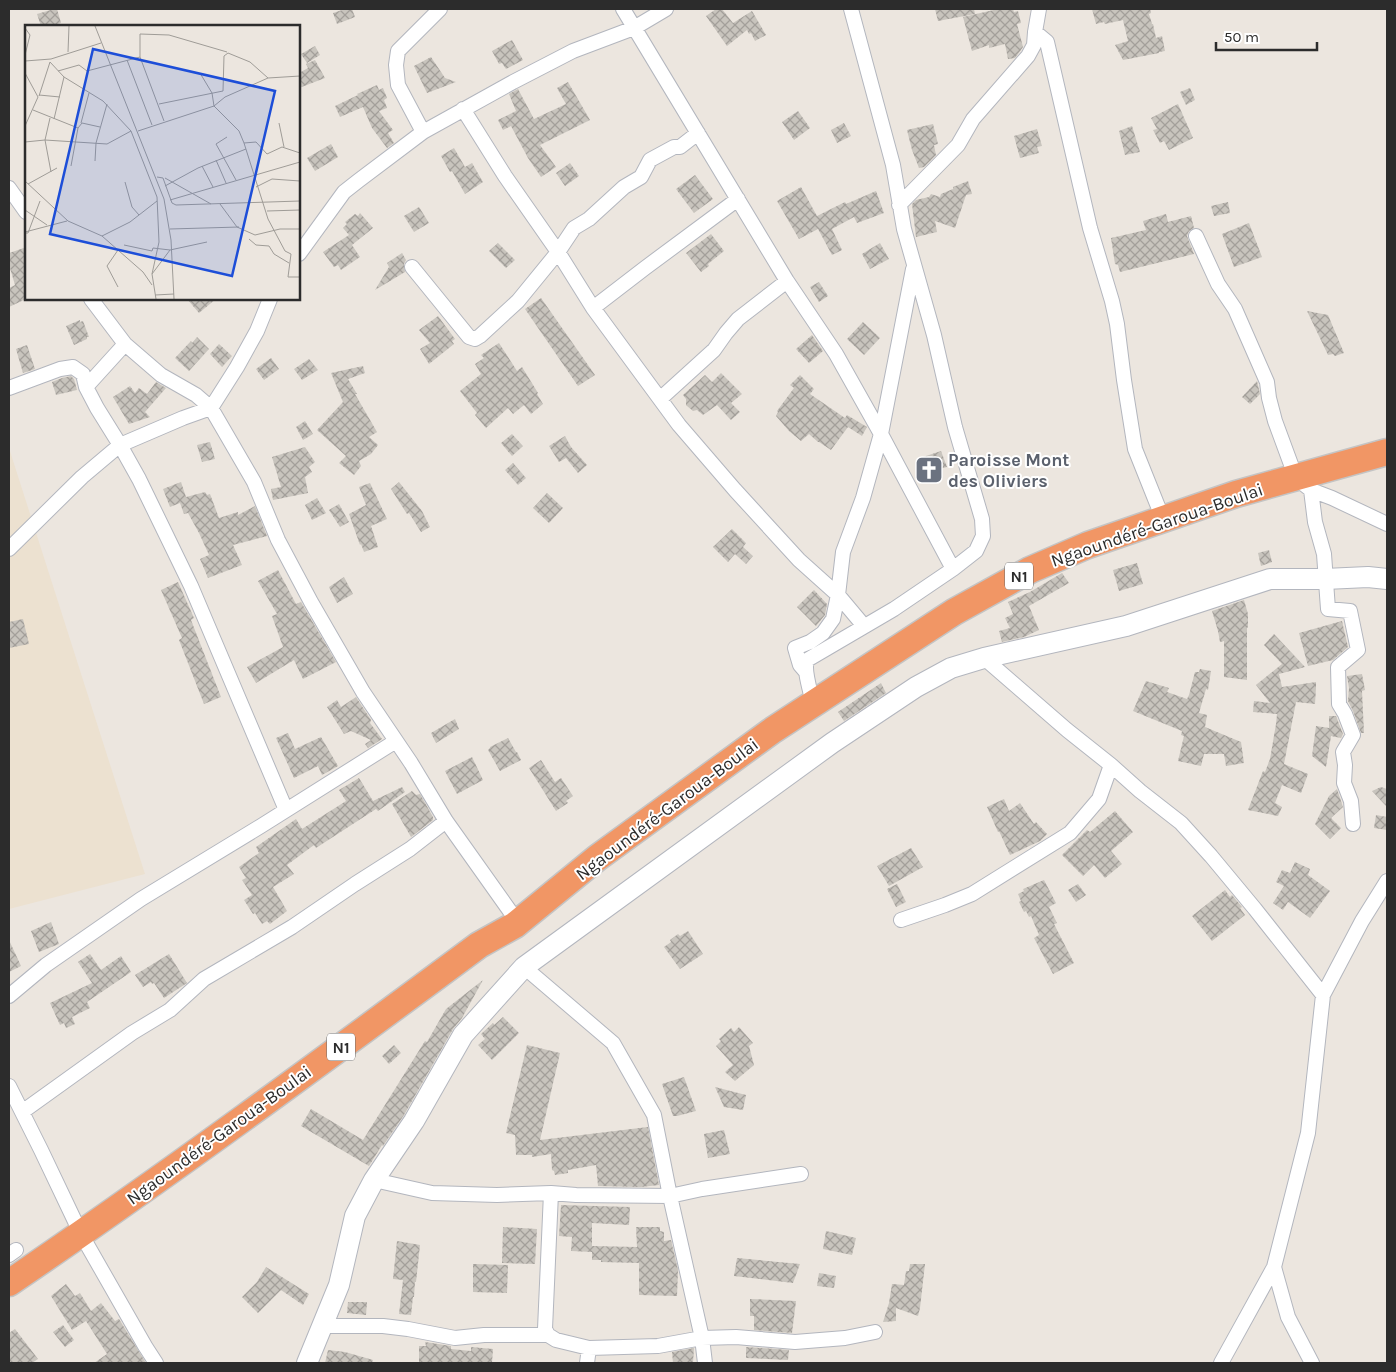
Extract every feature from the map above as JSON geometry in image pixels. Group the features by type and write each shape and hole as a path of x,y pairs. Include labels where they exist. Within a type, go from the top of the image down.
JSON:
{"highway":[{"name":"Ngaoundéré-Garoua-Boulai","path":"9,1283 245,1118 479,945 515,925 597,858 773,730 954,612 1030,570 1088,545 1236,494 1304,484 1387,452"}],"street":[{"path":"423,132 398,86 396,65 398,52 440,9"},
{"path":"624,9 788,281 836,354 953,568"},
{"path":"300,253 344,192 423,132 573,51 634,28 666,9"},
{"path":"813,704 806,672 808,660 894,609 953,568 976,551 983,536 982,518 955,427 934,335 914,266 899,204 893,165 851,9"},
{"path":"899,204 958,145 973,119 1028,56 1034,45 1039,9"},
{"path":"1035,32 1047,42 1090,228 1117,324 1135,449 1162,519"},
{"path":"463,109 593,308 679,425 799,560 838,594 864,626"},
{"path":"412,267 469,337 474,339 480,336 518,301 558,252 574,228 589,219 624,187 641,177 650,160 680,147 698,133"},
{"path":"9,188 25,211"},
{"path":"593,308 738,199"},
{"path":"1196,236 1218,284 1235,309 1266,382 1275,421 1304,484 1324,554 1328,609 1350,611 1358,650 1338,667 1339,704 1346,714 1352,735 1343,752 1345,765 1344,783 1351,801 1353,824"},
{"path":"806,672 800,665 795,648 810,642 823,632 833,620 843,552 862,498 881,434 914,266"},
{"path":"660,399 714,350 726,332 738,319 788,281"},
{"path":"93,300 126,344 161,375 196,395 211,408 254,482 278,540 311,602 363,692 446,821 512,914 515,925"},
{"path":"9,549 82,477 120,445 211,408 238,367 257,331 270,300"},
{"path":"86,387 126,344"},
{"path":"9,388 60,369 72,367 83,374 86,387 139,479 191,586 286,810"},
{"path":"1304,484 1387,524"},
{"path":"307,1363 339,1285 355,1216 374,1180 414,1121 463,1035 524,967 832,743 916,687 951,668 984,658 1126,626 1270,579 1368,577 1387,579"},
{"path":"984,658 1140,791 1181,822 1255,909 1323,995"},
{"path":"9,996 46,965 141,900 396,741"},
{"path":"901,920 972,894 1070,833 1099,799 1111,765"},
{"path":"22,1112 132,1033 170,1010 204,979 292,927 410,849 446,821"},
{"path":"1221,1363 1274,1267 1308,1133 1323,995 1362,921 1387,882"},
{"path":"524,967 614,1043 654,1115 706,1363"},
{"path":"9,1086 80,1234 156,1363"},
{"path":"374,1180 432,1193 670,1196 702,1189 801,1174"},
{"path":"548,1335 545,1317 551,1193"},
{"path":"1274,1267 1288,1317 1312,1363"},
{"path":"323,1326 383,1326 455,1338 484,1335 548,1335 556,1340 589,1348 658,1346 702,1338 736,1337 795,1342 845,1338 875,1332"},
{"path":"587,1363 589,1348"}],"shaded area":[{"path":"9,448 145,874 9,909"}],"building":[{"path":"57,9 61,23 41,25 37,14"},
{"path":"352,9 355,17 337,24 333,13"},
{"path":"716,9 722,9 733,23 752,11 766,35 755,41 747,30 727,46 706,16"},
{"path":"935,9 974,9 975,14 938,21"},
{"path":"998,9 1018,11 1021,23 1017,24 1023,47 1015,58 1008,59 1005,44 989,48 989,45 972,51 963,17"},
{"path":"1092,9 1150,9 1151,13 1149,14 1156,38 1162,36 1165,51 1123,60 1115,45 1128,41 1123,20 1096,24"},
{"path":"512,40 523,60 506,69 502,63 499,64 492,51"},
{"path":"315,46 320,55 307,63 301,54"},
{"path":"431,57 445,78 456,82 427,93 414,66"},
{"path":"315,60 325,78 300,88 300,72 308,68 306,64"},
{"path":"568,82 590,120 540,145 556,167 541,177 528,158 511,126 503,130 498,120 516,111 509,94 518,89 534,119 566,104 557,88"},
{"path":"377,85 379,90 383,88 387,98 384,100 387,108 379,111 393,130 388,133 394,143 387,148 372,128 363,107 340,117 335,106"},
{"path":"1190,88 1195,100 1186,105 1180,92"},
{"path":"1178,104 1193,138 1169,150 1164,141 1160,143 1153,130 1157,129 1151,118"},
{"path":"798,111 810,128 794,140 782,122"},
{"path":"844,123 851,136 837,143 831,130"},
{"path":"933,124 938,144 934,145 936,155 924,167 919,168 907,130"},
{"path":"1132,126 1140,152 1125,155 1119,131"},
{"path":"1037,129 1042,146 1037,147 1039,153 1020,158 1014,136"},
{"path":"331,144 338,157 315,171 307,158"},
{"path":"454,148 465,167 472,163 483,182 465,194 441,156"},
{"path":"570,163 579,176 565,186 556,173"},
{"path":"695,175 713,199 694,213 676,189"},
{"path":"968,181 972,194 966,195 955,228 935,221 937,232 916,237 912,204 916,200 929,197 931,194 940,197 941,194 953,189 953,187"},
{"path":"801,187 817,216 845,202 846,204 876,191 884,213 857,223 854,217 832,229 842,250 832,255 818,229 799,239 777,201"},
{"path":"1228,202 1230,213 1214,216 1211,206"},
{"path":"419,207 429,223 414,232 404,216"},
{"path":"360,213 373,228 352,245 360,257 341,270 338,265 334,267 323,252 349,235 343,228 347,224 345,222 355,214 358,216"},
{"path":"1166,214 1168,222 1191,216 1194,228 1189,231 1187,236 1194,254 1120,272 1118,265 1115,264 1111,238 1146,230 1143,221"},
{"path":"1249,223 1262,257 1234,267 1222,234"},
{"path":"711,234 724,251 701,272 686,253"},
{"path":"498,243 515,260 506,268 489,251"},
{"path":"880,243 889,259 870,269 862,254"},
{"path":"24,248 25,251 25,299 9,307 9,288 15,285 9,265 9,253"},
{"path":"402,253 406,260 404,264 405,272 375,290 389,267 387,263"},
{"path":"819,282 828,296 819,302 810,287"},
{"path":"541,298 595,375 578,386 525,309"},
{"path":"188,300 215,300 199,313"},
{"path":"1307,311 1328,315 1344,353 1335,356 1333,354 1328,355"},
{"path":"438,316 455,339 452,341 454,344 429,364 420,349 430,343 419,330"},
{"path":"80,320 80,322 83,321 89,337 74,345 66,326"},
{"path":"863,322 880,338 864,355 847,339"},
{"path":"812,335 823,351 809,363 796,349"},
{"path":"197,337 209,349 189,371 175,358"},
{"path":"499,343 517,371 522,367 543,404 531,414 524,405 513,414 508,408 486,428 475,415 477,413 460,391 481,374 475,364 484,358 481,355"},
{"path":"219,344 232,356 222,367 210,354"},
{"path":"27,345 35,369 23,373 16,349"},
{"path":"271,358 279,369 264,380 256,369"},
{"path":"309,359 318,370 302,380 294,369"},
{"path":"363,366 365,373 348,379 377,432 369,437 378,445 371,454 359,461 361,466 354,475 339,463 346,456 317,430 343,402 331,373"},
{"path":"721,373 742,394 731,403 740,412 731,420 717,405 703,415 697,410 693,411 686,405 686,399 683,395 705,375 712,382"},
{"path":"800,375 814,389 810,394 845,418 847,415 867,427 862,436 848,427 831,450 809,434 801,441 789,431 776,416 777,411 794,388 790,385"},
{"path":"71,376 74,379 77,390 56,395 52,382"},
{"path":"1257,381 1260,394 1250,404 1242,397"},
{"path":"156,382 166,388 145,412 150,417 129,424 113,397 130,386 135,393 139,388 147,394"},
{"path":"305,421 313,434 303,440 296,427"},
{"path":"512,434 523,446 512,456 501,443"},
{"path":"565,436 571,447 587,465 578,473 566,458 559,462 549,446"},
{"path":"210,442 215,459 202,462 197,445"},
{"path":"305,447 315,462 309,467 312,472 305,477 308,493 273,500 271,489 281,487 272,457"},
{"path":"941,451 947,467 925,473 920,458"},
{"path":"513,463 526,478 518,485 505,470"},
{"path":"181,482 186,497 205,492 207,495 210,494 219,518 238,512 238,515 255,506 267,536 233,545 242,565 208,578 200,559 209,555 199,533 188,513 184,514 180,503 170,507 163,489"},
{"path":"399,482 422,511 430,527 421,532 409,513 407,514 391,489"},
{"path":"370,483 387,519 371,526 378,547 364,552 349,514 366,505 359,487"},
{"path":"547,493 563,508 549,523 533,508"},
{"path":"317,498 326,513 312,520 305,505"},
{"path":"339,504 349,522 340,527 329,510"},
{"path":"732,529 746,543 743,547 753,556 746,564 735,554 728,562 713,547"},
{"path":"1269,550 1272,562 1261,566 1258,553"},
{"path":"1137,563 1143,584 1119,591 1113,570"},
{"path":"278,570 296,604 301,602 336,662 303,679 294,660 256,683 247,667 283,647 272,616 277,614 258,581"},
{"path":"1062,573 1069,583 1029,606 1039,630 1024,637 1002,642 999,631 1010,628 1005,618 1013,614 1008,602 1030,592"},
{"path":"344,577 353,594 337,603 329,587"},
{"path":"178,582 194,618 191,620 221,697 204,704 179,640 182,638 161,590"},
{"path":"814,590 827,604 825,615 816,626 797,607"},
{"path":"1244,600 1248,614 1247,680 1224,677 1224,641 1220,642 1212,611"},
{"path":"23,619 29,644 9,648 9,622"},
{"path":"1342,621 1348,647 1333,660 1308,666 1299,633"},
{"path":"1274,634 1305,667 1279,674 1282,687 1316,682 1315,704 1296,702 1284,764 1308,774 1301,793 1282,785 1275,803 1282,807 1278,816 1248,810 1263,771 1265,772 1270,759 1276,724 1277,714 1253,712 1254,701 1270,703 1256,685 1282,664 1264,645"},
{"path":"1200,669 1211,671 1208,690 1206,689 1199,713 1207,715 1205,727 1241,742 1244,763 1226,766 1224,754 1204,754 1201,766 1178,761 1184,736 1181,735 1182,731 1133,711 1146,681 1169,688 1167,692 1187,699 1195,672 1199,672"},
{"path":"1362,674 1365,690 1362,691 1364,733 1361,733 1348,701 1349,688 1347,676"},
{"path":"881,683 886,693 844,721 838,712"},
{"path":"356,697 371,720 370,723 382,739 368,748 365,744 371,740 351,731 344,734 327,707 337,700 341,707"},
{"path":"1329,716 1336,716 1343,734 1341,738 1331,736 1326,767 1312,756 1316,726 1329,728"},
{"path":"455,719 459,729 436,743 431,733"},
{"path":"288,733 295,749 321,737 338,766 322,775 318,766 294,778 276,738"},
{"path":"508,738 521,760 500,771 488,750 490,747"},
{"path":"472,757 483,780 457,794 445,771"},
{"path":"541,760 555,782 561,778 573,796 566,801 568,803 556,811 529,768"},
{"path":"359,778 373,801 402,787 405,792 378,811 376,809 316,848 314,845 287,865 294,874 273,887 287,911 270,924 267,921 262,924 244,900 252,895 242,880 246,878 239,867 259,853 256,847 296,819 302,829 346,801 339,790"},
{"path":"1381,787 1387,789 1387,807 1372,791"},
{"path":"1337,789 1343,807 1331,818 1341,828 1330,839 1315,824 1329,796"},
{"path":"412,791 416,795 420,794 433,820 411,837 392,804"},
{"path":"1004,799 1009,811 1020,803 1034,824 1036,822 1047,834 1040,841 1010,855 987,807"},
{"path":"1115,811 1133,832 1111,851 1122,864 1105,878 1094,865 1083,876 1062,855 1087,830 1090,832"},
{"path":"1376,815 1387,817 1387,830 1374,828"},
{"path":"911,848 923,867 889,886 877,866"},
{"path":"1295,862 1310,869 1308,875 1330,891 1310,918 1288,902 1283,910 1273,903 1284,886 1276,882 1282,870 1290,873"},
{"path":"1044,880 1056,903 1049,907 1057,923 1054,924 1074,963 1053,974 1034,938 1039,935 1031,916 1029,917 1026,911 1024,912 1019,902 1021,901 1018,894 1024,891 1023,889"},
{"path":"897,884 906,902 896,907 887,889"},
{"path":"1078,884 1086,895 1076,902 1068,890"},
{"path":"1225,890 1242,907 1240,908 1245,915 1212,941 1192,916"},
{"path":"51,922 59,944 39,952 31,931"},
{"path":"688,931 703,954 680,969 664,947 678,934 680,936"},
{"path":"9,940 21,966 9,972"},
{"path":"90,954 101,970 121,956 131,972 87,1002 90,1008 72,1017 75,1024 66,1028 64,1023 60,1025 50,1003 92,983 78,962"},
{"path":"169,954 187,983 164,998 154,983 152,984 151,982 143,987 135,975"},
{"path":"483,980 404,1115 369,1166 301,1126 311,1109 363,1140 425,1041 427,1042 446,1009"},
{"path":"503,1017 519,1033 492,1060 478,1045 485,1039 481,1034"},
{"path":"739,1027 753,1043 749,1046 754,1065 735,1081 725,1072 733,1065 716,1046 721,1041 719,1039 731,1028 734,1032"},
{"path":"394,1045 401,1053 389,1064 382,1056"},
{"path":"527,1045 560,1053 540,1140 648,1127 659,1185 641,1187 598,1186 596,1165 568,1170 568,1173 555,1175 552,1170 551,1154 532,1157 532,1155 516,1155 515,1135 506,1133"},
{"path":"684,1077 696,1111 673,1116 662,1084"},
{"path":"715,1087 746,1095 743,1110 724,1107"},
{"path":"724,1130 730,1154 708,1158 704,1134"},
{"path":"561,1205 630,1207 629,1225 592,1223 592,1252 571,1251 572,1237 559,1236"},
{"path":"503,1227 537,1229 535,1264 502,1263"},
{"path":"636,1227 660,1227 660,1231 664,1232 664,1241 671,1240 678,1270 677,1296 639,1295 639,1263 592,1260 592,1246 637,1247"},
{"path":"826,1231 856,1238 852,1255 823,1249"},
{"path":"397,1241 420,1245 411,1315 399,1314 403,1280 393,1279"},
{"path":"737,1258 800,1264 793,1283 734,1276"},
{"path":"473,1264 508,1265 507,1293 473,1292"},
{"path":"910,1264 925,1264 918,1316 896,1308 896,1321 883,1322 892,1284 904,1285 906,1271 909,1271"},
{"path":"266,1267 309,1294 303,1305 281,1290 258,1313 242,1297 257,1282"},
{"path":"819,1273 836,1276 834,1288 817,1286"},
{"path":"66,1284 75,1296 80,1293 91,1311 101,1303 115,1321 119,1319 146,1363 94,1363 107,1354 86,1321 72,1330 51,1296"},
{"path":"750,1299 796,1301 792,1333 754,1330 754,1316 750,1316"},
{"path":"348,1302 367,1302 366,1315 347,1313"},
{"path":"63,1325 74,1340 65,1347 53,1332"},
{"path":"15,1329 38,1359 32,1363 9,1363 9,1333"},
{"path":"425,1342 451,1346 451,1349 471,1351 471,1347 493,1349 492,1363 419,1363 419,1346 426,1346"},
{"path":"746,1347 789,1350 788,1360 746,1358"},
{"path":"694,1348 693,1363 673,1363 672,1352"},
{"path":"328,1350 345,1352 373,1360 372,1363 325,1363"}],"place":[{"name":"Paroisse Mont des Oliviers","path":"929,470"}]}
